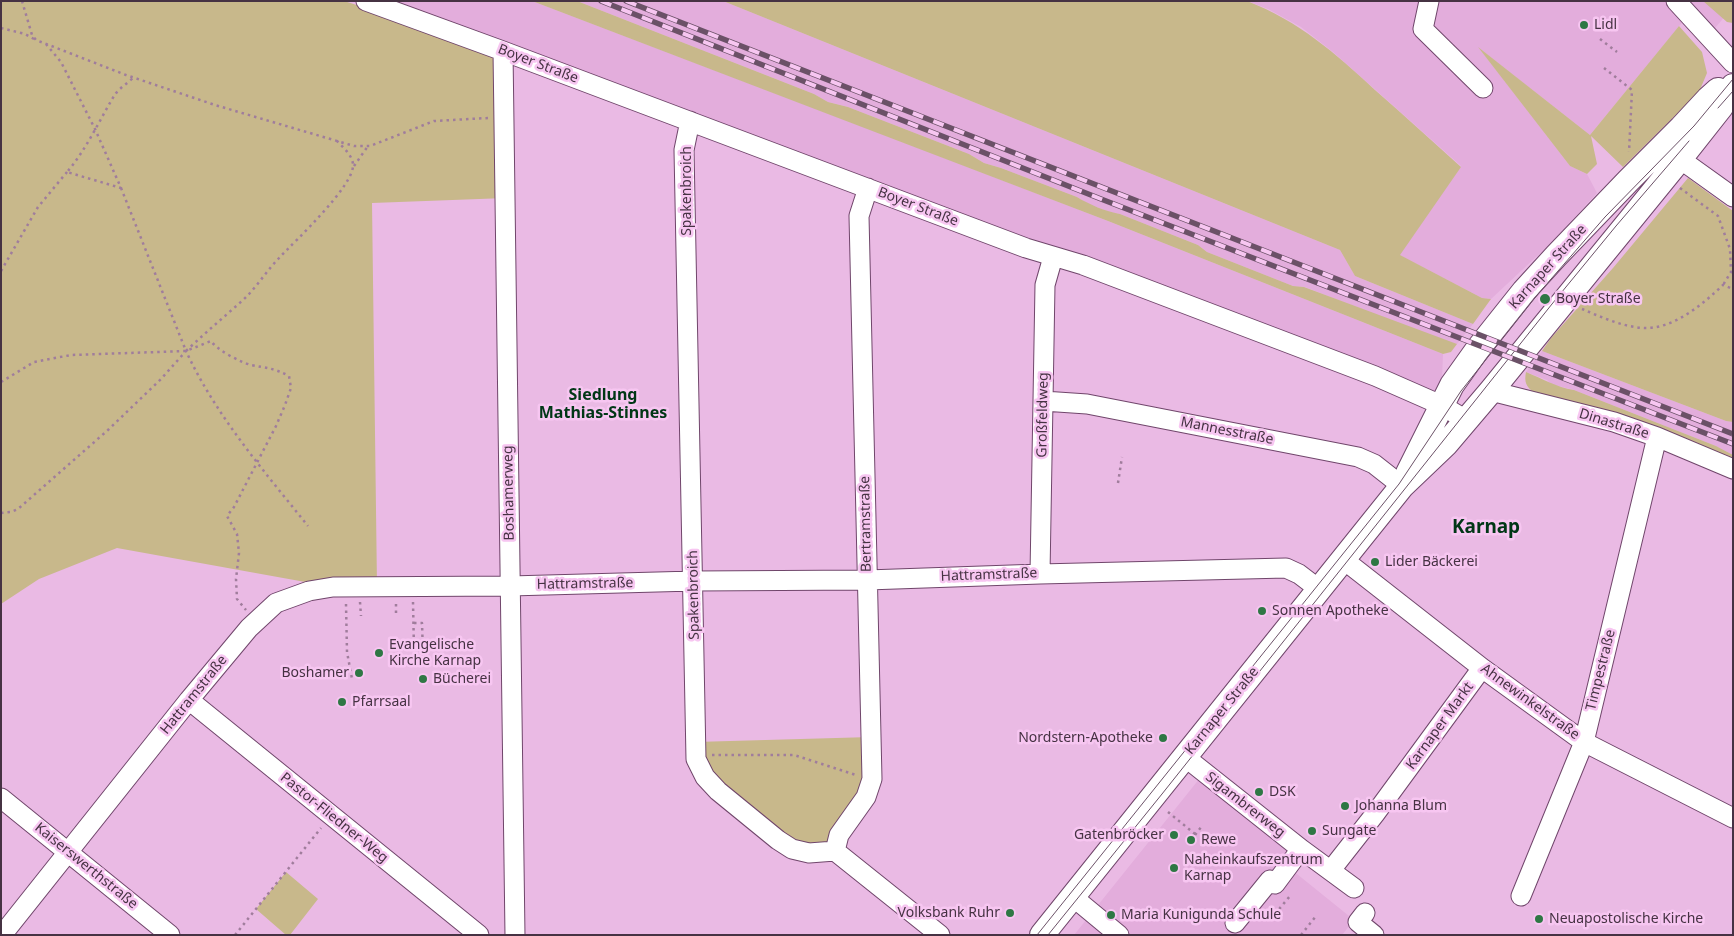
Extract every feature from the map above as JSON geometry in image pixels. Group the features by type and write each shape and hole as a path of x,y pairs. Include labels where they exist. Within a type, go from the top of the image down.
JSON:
{"main road":[{"name":"Karnaper Straße","path":"1402,486 1452,385 1524,291 1708,99 1733,79"},
{"name":"Karnaper Straße","path":"1042,935 1402,486 1446,444 1491,392 1665,178 1720,108 1733,86"}],"street":[{"name":"Boyer Straße","path":"366,1 1052,257 1083,265 1218,315 1375,376 1441,405 1466,420"},
{"path":"1430,1 1423,29 1483,88"},
{"path":"1676,1 1733,63"},
{"name":"Boshamerweg","path":"504,51 515,935"},
{"name":"Spakenbroich","path":"690,121 684,150 696,758 705,777 718,791 792,850 808,853 835,851"},
{"path":"1680,159 1733,197"},
{"name":"Bertramstraße","path":"835,851 839,835 866,797 872,779 859,216 868,188"},
{"name":"Großfeldweg","path":"1040,574 1045,285 1052,257"},
{"name":"Dinastraße","path":"1491,392 1614,422 1657,437 1733,469"},
{"name":"Mannesstraße","path":"1043,401 1087,404 1358,457 1374,464 1402,486"},
{"name":"Timpestraße","path":"1520,890 1584,742 1657,437"},
{"name":"Ahnewinkelstraße","path":"1344,560 1482,668 1584,742 1733,818"},
{"name":"Hattramstraße","path":"2,935 189,700 252,625 276,603 309,591 346,587 867,580 1286,568 1299,574 1320,590"},
{"name":"Karnaper Markt","path":"1331,870 1482,668"},
{"name":"Pastor-Fliedner-Weg","path":"189,700 479,935"},
{"name":"Sigambrerweg","path":"1185,757 1301,849 1354,888"},
{"name":"Kaiserswerthstraße","path":"1,798 170,935"},
{"path":"1235,923 1301,849"},
{"path":"835,851 940,935"},
{"path":"1073,897 1119,935"},
{"path":"1365,913 1358,922 1374,935"}],"path":[{"path":"22,1 32,35 36,40"},
{"path":"1,28 25,34 134,78 215,105 354,146 368,146 434,121 505,118"},
{"path":"1600,39 1617,52"},
{"path":"44,42 61,62 95,129 198,378 258,462 308,526"},
{"path":"1604,68 1632,90 1628,181"},
{"path":"1,272 38,207 76,162 115,95 134,78"},
{"path":"336,140 350,156 353,167"},
{"path":"1,513 18,509 108,430 161,380 186,351 244,299 279,258 300,239 344,186 353,167 368,146"},
{"path":"67,172 121,188"},
{"path":"1564,302 1610,320 1645,328 1671,323 1695,310 1723,285 1731,272 1730,249 1718,216 1665,178"},
{"path":"1723,285 1733,289"},
{"path":"1,382 34,362 71,354 186,351 211,342 215,347 250,365 276,369 288,376 291,388 276,426 234,507 227,516 237,534 239,553 236,580 237,599 252,625"},
{"path":"1118,483 1122,457"},
{"path":"414,623 422,623 423,652 414,650 414,623 412,623 417,586"},
{"path":"346,587 347,652 352,679"},
{"path":"696,758 715,754 794,755 872,779"},
{"path":"1160,788 1176,802 1167,812 1195,834"},
{"path":"235,935 331,815"},
{"path":"1191,840 1202,826"},
{"path":"1275,914 1290,896"},
{"path":"1301,935 1316,916"}],"shaded area":[{"path":"1,1 344,1 503,51 506,198 372,203 377,586 333,587 117,548 39,579 1,604"},
{"path":"377,1 532,1 1108,221 1443,354 1441,405"},
{"path":"532,1 577,1 814,94 828,102 848,107 969,154 984,163 1077,197 1087,203 1198,245 1207,252 1293,286 1304,287 1457,344 1451,352 1443,354 1108,221"},
{"path":"577,1 723,1 1340,250 1355,276 1473,324 1457,344 1438,339 1305,287 1293,286 1207,252 1198,245 1120,214 1086,203 1077,197 984,163 969,154 848,107 828,102 814,94"},
{"path":"723,1 1247,1 1283,18 1316,39 1461,167 1400,255 1482,298 1491,299 1473,324 1355,276 1340,250"},
{"path":"1247,1 1672,1 1689,14 1590,135 1480,49 1570,166 1587,174 1597,193 1551,243 1491,299 1482,298 1399,255 1461,166 1333,52 1301,27 1268,9"},
{"path":"1679,1 1733,1 1733,7 1715,28"},
{"path":"1703,1 1733,1 1733,23 1727,22"},
{"path":"1679,26 1702,52 1707,73 1699,92 1623,167 1591,136 1597,164 1587,174 1570,166 1478,47 1590,135"},
{"path":"1688,178 1733,211 1733,422 1726,421 1542,351 1551,338 1613,268"},
{"path":"1542,351 1726,421 1733,422 1733,455 1716,446 1574,390 1551,384 1547,380 1526,372"},
{"path":"1526,372 1555,385 1574,390 1716,446 1733,455 1733,461 1534,393 1526,384"},
{"path":"871,737 872,779 835,851 809,853 718,791 695,742"},
{"name":"Naheinkaufszentrum Karnap","path":"1200,778 1302,858 1292,870 1354,920 1342,935 1074,935"},
{"path":"286,872 318,899 290,935 286,935 256,909"}],"tram line":[{"path":"1037,935 1399,484 1461,391 1538,294 1605,217 1694,126 1733,79"},
{"path":"1718,108 1733,91"},
{"path":"1048,935 1552,304 1689,141"}],"railway":[{"path":"601,1 1101,199 1733,444"},
{"path":"626,1 1733,434"}],"place":[{"name":"Lidl","path":"1584,25"},
{"name":"Boyer Straße","path":"1545,299"},
{"name":"Lider Bäckerei","path":"1375,562"},
{"name":"Sonnen Apotheke","path":"1262,611"},
{"name":"Evangelische Kirche Karnap","path":"379,653"},
{"name":"Boshamer","path":"359,673"},
{"name":"Bücherei","path":"423,679"},
{"name":"Pfarrsaal","path":"342,702"},
{"name":"Nordstern-Apotheke","path":"1163,738"},
{"name":"DSK","path":"1259,792"},
{"name":"Johanna Blum","path":"1345,806"},
{"name":"Sungate","path":"1312,831"},
{"name":"Gatenbröcker","path":"1174,835"},
{"name":"Rewe","path":"1191,840"},
{"name":"Naheinkaufszentrum Karnap","path":"1174,868"},
{"name":"Volksbank Ruhr","path":"1010,913"},
{"name":"Maria Kunigunda Schule","path":"1111,915"},
{"name":"Neuapostolische Kirche","path":"1539,919"}],"district":[{"name":"Siedlung Mathias-Stinnes","path":"603,404"},
{"name":"Karnap","path":"1486,528"}]}
